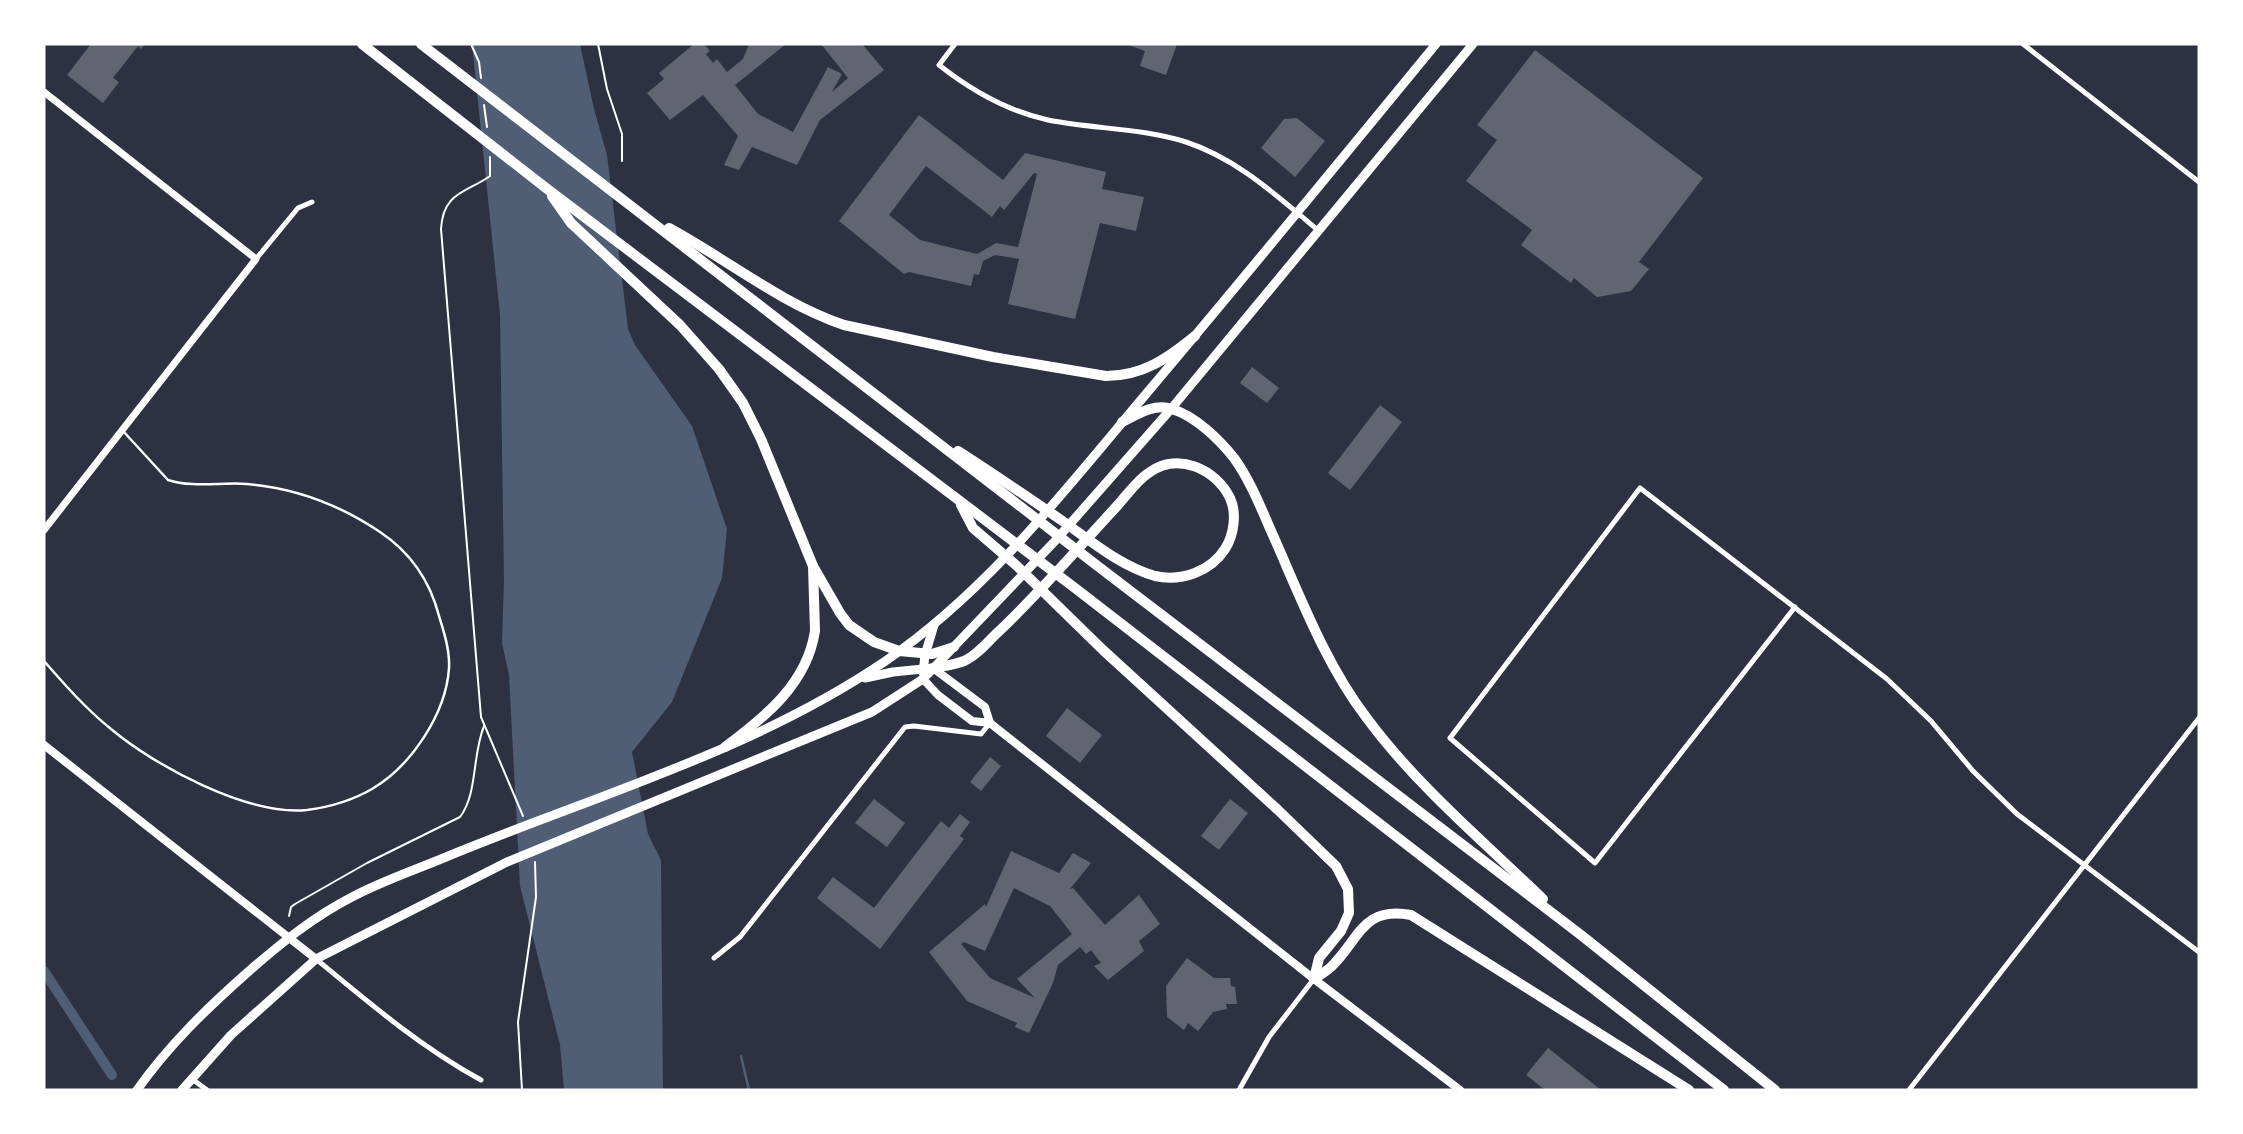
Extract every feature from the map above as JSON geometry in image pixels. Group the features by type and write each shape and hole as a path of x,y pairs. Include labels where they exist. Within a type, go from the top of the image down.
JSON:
{"highway":[{"path":"362,44 546,188 1075,588 1724,1090"},
{"path":"421,44 895,410 1005,488 1102,548 1126,564 1156,576 1172,578 1196,573 1216,560 1229,541 1233,520 1232,504 1217,480 1201,468 1180,463 1160,466 1148,472 1027,604 984,645 965,661 926,672"},
{"path":"546,188 570,223 680,325 719,369 743,403 761,439 813,566 849,625 874,642 899,651 925,654 954,647"},
{"path":"642,214 800,307 858,328 993,357 1107,376 1144,370 1172,354 1195,336"},
{"path":"1122,422 1151,408 1171,409 1186,416 1217,439 1234,459 1265,517 1325,649 1365,716 1430,789 1581,935"},
{"path":"1005,488 1095,564 1581,935 1775,1090"},
{"path":"960,501 973,528 1329,858 1343,876 1350,903 1346,922 1319,958 1314,979"},
{"path":"725,747 779,703 800,674 814,642 813,566"},
{"path":"1314,979 1331,967 1359,931 1373,918 1386,913 1411,915 1689,1090"}],"main road":[{"path":"136,1090 190,1025 288,937 352,897 756,734 853,681 935,624 1023,537 1195,336 1436,44"},
{"path":"182,1090 252,1015 316,959 507,862 872,712 926,672 954,647 1055,541 1171,409 1473,44"},
{"path":"935,624 925,654 926,672 938,695 972,721 990,723 1314,979 1460,1090"},
{"path":"853,681 893,672 926,672 985,707 990,723"},
{"path":"44,745 316,959"}],"street":[{"path":"956,44 939,65 984,97 1049,120 1163,136 1207,150 1249,174 1320,231"},
{"path":"2023,44 2199,182"},
{"path":"44,92 256,259"},
{"path":"44,530 256,259 298,208 312,202"},
{"path":"1795,607 1595,863 1450,738 1640,488 1795,607 1910,699 1994,793 2085,867 2199,952"},
{"path":"1909,1090 2199,718"},
{"path":"714,958 740,937 902,730 914,726 981,734 990,723"},
{"path":"316,959 444,1060 481,1080"},
{"path":"1239,1090 1269,1037 1314,979"},
{"path":"192,1079 207,1090"}],"lane":[{"path":"44,661 111,729 145,755 226,795 256,806 276,809 306,810 335,804 374,788 401,766 444,697 449,666 446,639 435,598 424,577 403,549 352,515 322,500 287,489 168,480 122,430"}],"path":[{"path":"471,44 479,62 482,89"},
{"path":"598,44 607,89 622,134 622,161"},
{"path":"484,103 487,131"},
{"path":"490,158 490,176 454,196 445,209 441,229 480,703 484,725 525,821"},
{"path":"289,916 291,907 295,904 367,863 460,817 470,794 477,742 484,725"},
{"path":"522,1090 518,1022 536,897 537,880 533,855"}],"water":[{"path":"472,44 580,44 607,155 628,329 635,345 692,426 727,529 722,578 672,702 632,752 648,834 661,860 663,1090 564,1090 560,1045 520,886 509,675 502,643 504,580 500,315"}],"building":[{"path":"91,44 145,44 141,49 138,46 113,78 119,82 103,103 67,75"},
{"path":"694,44 704,44 710,51 706,54 713,63 717,59 727,72 743,59 749,44 786,44 735,85 758,114 793,132 828,67 842,74 832,92 848,78 821,44 862,44 884,70 820,120 797,165 752,147 739,170 724,165 738,136 703,95 670,120 647,93 664,79 659,73"},
{"path":"1126,44 1177,44 1166,75 1140,66 1145,51"},
{"path":"1535,50 1703,178 1639,262 1649,269 1631,291 1597,297 1574,278 1571,283 1521,245 1532,230 1466,181 1497,140 1477,125"},
{"path":"919,115 1003,180 1025,153 1106,172 1102,189 1144,197 1136,231 1100,223 1075,319 1008,304 1019,259 995,255 983,261 979,275 974,274 971,286 909,272 904,274 839,221","holes":["926,166 992,217 1000,206 1004,210 1034,173 1037,174 1018,247 996,243 977,254 920,240 889,215"]},
{"path":"1297,118 1325,141 1295,177 1261,148 1284,119"},
{"path":"1252,367 1279,388 1267,403 1240,383"},
{"path":"1380,405 1402,422 1350,490 1328,473"},
{"path":"1067,708 1102,735 1080,763 1046,736"},
{"path":"990,757 1001,766 981,791 970,782"},
{"path":"874,799 905,823 887,847 855,823"},
{"path":"1230,799 1248,813 1219,850 1201,836"},
{"path":"960,814 970,822 960,836 964,839 880,949 817,898 833,877 874,908 941,821 949,828"},
{"path":"1011,851 1059,873 1073,853 1091,863 1070,889 1073,888 1105,925 1139,895 1160,924 1139,941 1144,951 1108,980 1094,966 1101,963 1091,950 1086,954 1080,947 1058,965 1053,983 1029,1033 1015,1027 1017,1023 967,1001 929,952 985,904 986,907","holes":["1014,888 1050,906 1072,934 1017,979 1035,998 990,978 961,944 964,942 985,951"]},
{"path":"1187,958 1214,978 1230,978 1231,986 1235,987 1237,1004 1226,1004 1227,1009 1213,1012 1198,1031 1188,1023 1184,1030 1167,1017 1166,986"},
{"path":"1548,1048 1601,1090 1545,1090 1526,1075"}],"waterway":[{"path":"44,971 112,1075"},
{"path":"741,1056 749,1090"}]}
